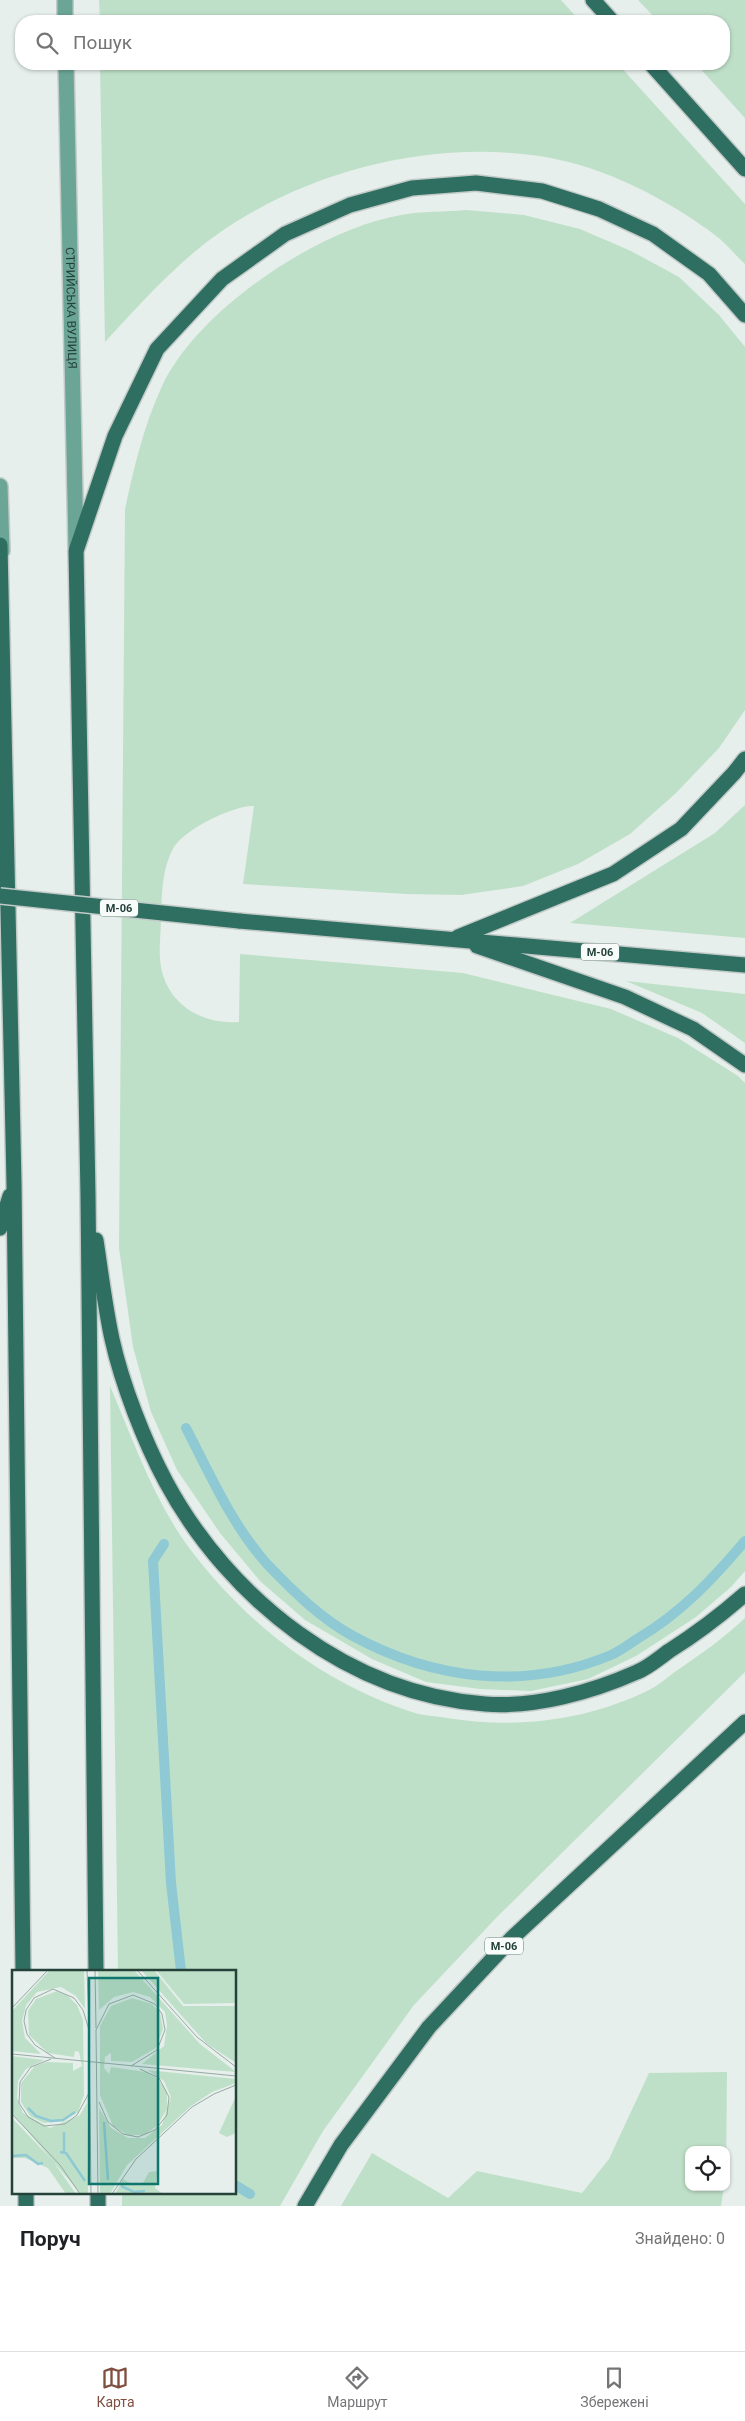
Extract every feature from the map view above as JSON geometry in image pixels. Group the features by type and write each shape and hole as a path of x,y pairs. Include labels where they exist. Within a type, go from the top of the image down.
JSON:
{"highway":[{"path":"593,0 607,15"},
{"path":"656,70 745,169"},
{"path":"96,1970 88,1195 76,551 115,436 156,349 222,279 285,234 350,205 412,188 476,183 542,191 599,210 653,234 709,274 745,315"},
{"path":"1,548 14,1183 23,1970"},
{"path":"454,938 613,874 681,829 745,759"},
{"name":"М-06","path":"0,896 239,920 745,965"},
{"path":"454,938 625,997 693,1029 745,1066"},
{"path":"0,1228 14,1183"},
{"path":"88,1195 113,1340 134,1408 166,1482 217,1557 250,1593 299,1635 364,1673 423,1694 485,1704 531,1702 590,1690 640,1671 709,1625 745,1594"},
{"name":"М-06","path":"305,2206 341,2145 429,2027 512,1938 745,1722"}],"main road":[{"path":"64,0 65,15"},
{"name":"СТРИЙСЬКА ВУЛИЦЯ","path":"66,70 76,551"},
{"path":"0,486 1,548"}],"green space":[{"path":"99,0 561,0 575,15 100,15"},
{"path":"638,0 745,0 745,118 701,70 730,70 730,15 652,15"},
{"path":"100,70 623,70 745,204 745,264 719,238 677,209 634,186 590,168 568,162 503,152 461,152 418,156 376,164 335,176 295,191 257,209 222,231 160,283 105,342"},
{"path":"466,210 524,215 580,229 631,251 679,277 719,315 745,347 745,710 719,748 676,793 630,834 578,864 523,886 461,895 406,894 243,884 254,806 235,809 211,819 180,840 174,847 167,863 162,890 160,959 168,987 176,998 197,1014 224,1022 239,1022 240,954 463,973 611,1009 678,1038 738,1076 745,1083 745,1571 731,1587 696,1617 636,1656 588,1679 531,1691 480,1689 426,1682 372,1659 305,1620 260,1581 220,1533 177,1470 151,1412 133,1347 119,1248 125,509 145,431 162,386 179,357 203,329 232,302 264,277 299,255 334,237 369,223 401,215"},
{"path":"745,805 745,938 570,923 715,833"},
{"path":"626,981 745,994 745,1043 702,1013"},
{"path":"110,1386 146,1472 167,1514 193,1553 215,1580 264,1628 292,1650 320,1669 382,1701 419,1714 499,1723 550,1720 576,1715 625,1701 653,1688 712,1646 745,1618 745,1672 497,1917 414,2005 323,2131 280,2206 122,2206 122,2194 236,2194 236,1970 118,1970"},
{"path":"727,2072 726,2146 685,2146 685,2191 723,2191 721,2206 341,2206 372,2153 448,2198 477,2171 582,2193 609,2159 649,2073"}],"waterway":[{"path":"186,1428 222,1499 243,1533 267,1564 297,1594 318,1613 353,1636 415,1663 448,1671 480,1676 546,1673 579,1666 611,1655 653,1629 682,1607 708,1582 745,1541"},
{"path":"164,1544 153,1561 171,1883 181,1970"},
{"path":"236,2186 250,2194"}]}
